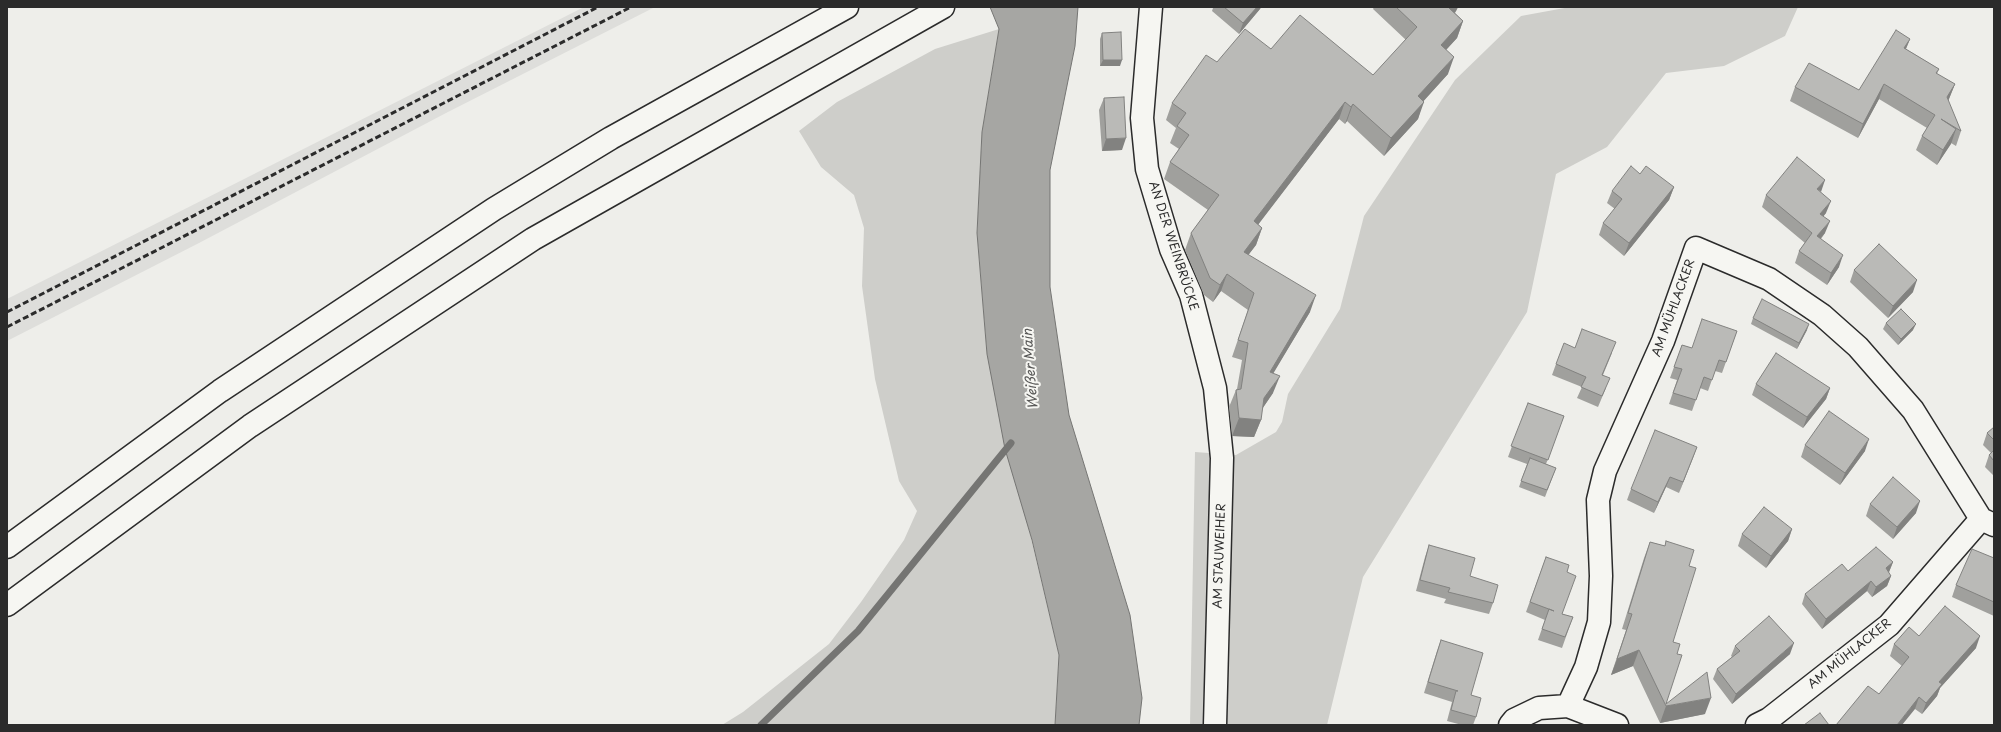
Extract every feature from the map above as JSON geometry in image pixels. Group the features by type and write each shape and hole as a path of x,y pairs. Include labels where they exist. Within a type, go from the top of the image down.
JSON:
{"main road":[{"path":"7,547 220,391 494,209 611,138 847,7"},
{"path":"7,605 250,426 533,239 943,7"},
{"name":"AN DER WEINBRÜCKE","path":"1151,7 1142,118 1147,169 1171,249 1191,295 1215,388"},
{"name":"AM MÜHLACKER","path":"1568,706 1586,667 1599,622 1600,576 1598,500 1605,471 1663,341 1696,248 1769,279 1822,315 1858,347 1913,410 1987,522 1889,625 1769,718 1757,725"},
{"name":"AM STAUWEIHER","path":"1215,388 1222,458 1215,725"},
{"path":"1510,725 1514,720 1539,708 1568,706 1617,725"}],"shaded area":[{"path":"584,7 655,7 446,113 199,243 7,341 7,299"},
{"path":"1570,7 1798,7 1785,36 1724,66 1666,73 1607,147 1556,174 1527,312 1363,577 1327,725 1190,725 1195,452 1236,455 1276,432 1282,422 1288,394 1340,309 1364,216 1455,80 1521,16"},
{"path":"999,29 982,132 977,233 987,354 1059,655 1055,725 722,725 743,712 829,644 861,602 904,540 917,511 899,481 875,379 862,286 864,228 854,195 821,167 799,131 837,102 935,49"}],"water":[{"name":"Weißer Main","path":"990,7 1078,7 1075,46 1050,170 1050,287 1069,415 1130,615 1142,698 1139,725 1055,725 1059,655 1032,540 1005,449 987,354 977,233 982,132 999,29"}],"building":[{"path":"1224,7 1257,7 1243,23"},
{"path":"1396,7 1451,7 1449,8 1463,21 1441,45 1454,57 1418,96 1424,102 1391,138 1353,104 1351,107 1345,102 1254,221 1262,228 1244,252 1316,295 1270,372 1280,376 1264,398 1261,420 1239,418 1236,390 1241,389 1248,343 1238,340 1254,293 1227,274 1220,285 1210,278 1191,233 1219,195 1170,162 1189,135 1177,126 1186,113 1172,103 1206,55 1217,62 1245,29 1271,49 1300,15 1373,75 1417,27"},
{"path":"1896,30 1910,39 1904,48 1939,69 1936,73 1955,84 1947,97 1961,131 1941,119 1956,129 1943,150 1922,136 1935,115 1884,84 1863,124 1795,87 1809,63 1859,90"},
{"path":"1121,32 1122,60 1103,60 1102,33"},
{"path":"1124,97 1126,138 1106,139 1104,98"},
{"path":"1797,157 1825,180 1817,189 1831,201 1820,214 1830,221 1817,236 1843,255 1831,273 1799,251 1812,233 1766,195"},
{"path":"1631,166 1640,174 1646,166 1674,187 1629,243 1603,223 1622,199 1612,191"},
{"path":"1879,244 1917,280 1893,306 1854,270"},
{"path":"1762,299 1809,324 1799,343 1753,318"},
{"path":"1901,309 1916,324 1901,339 1886,323"},
{"path":"1702,319 1737,331 1726,362 1719,360 1712,380 1704,377 1696,400 1673,393 1682,369 1674,367 1682,345 1692,348"},
{"path":"1582,329 1616,342 1602,375 1610,378 1602,396 1581,387 1586,377 1556,364 1564,343 1575,348"},
{"path":"1776,353 1830,388 1807,417 1756,384"},
{"path":"1528,403 1564,416 1548,460 1511,446"},
{"path":"1829,411 1869,439 1845,473 1805,445"},
{"path":"1994,427 1994,440 1987,433"},
{"path":"1655,430 1697,447 1683,482 1670,477 1658,502 1631,489"},
{"path":"1994,450 1994,461 1989,455"},
{"path":"1530,458 1556,468 1547,490 1521,481"},
{"path":"1893,477 1920,501 1897,527 1870,504"},
{"path":"1764,507 1792,529 1771,556 1742,534"},
{"path":"1666,541 1694,550 1689,566 1696,568 1673,642 1680,644 1677,654 1682,655 1666,704 1707,672 1711,698 1666,706 1639,650 1617,659 1632,614 1628,613 1650,542 1665,546"},
{"path":"1429,545 1475,558 1470,576 1498,585 1493,603 1448,592 1450,588 1420,580"},
{"path":"1876,547 1893,562 1886,568 1891,576 1876,587 1871,581 1826,619 1805,594 1842,564 1848,571"},
{"path":"1972,549 1994,558 1994,602 1956,585"},
{"path":"1546,557 1569,565 1567,572 1576,576 1562,614 1573,617 1565,637 1542,629 1549,609 1530,602"},
{"path":"1945,606 1980,636 1939,682 1942,684 1926,703 1919,697 1897,725 1836,725 1868,686 1879,694 1909,657 1894,644 1909,627 1919,636"},
{"path":"1769,616 1794,643 1736,694 1717,669 1740,651 1735,646"},
{"path":"1441,640 1483,653 1471,695 1481,698 1476,717 1451,710 1456,691 1458,691 1428,682"},
{"path":"1820,713 1829,725 1804,725"}],"waterway":[{"path":"761,725 858,631 1011,443"}],"railway":[{"path":"7,312 598,7"},
{"path":"7,327 631,7"}]}
